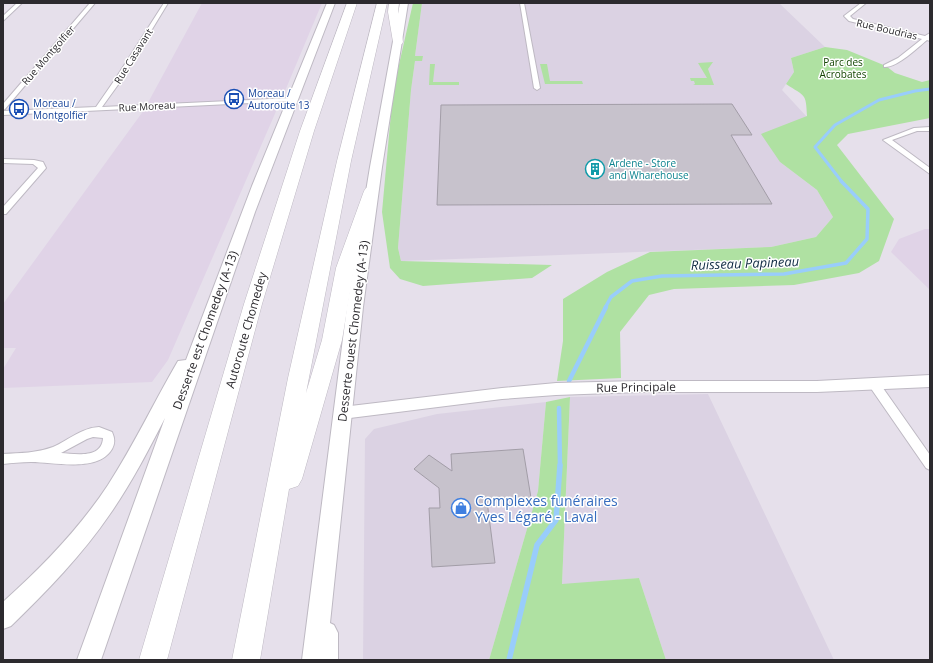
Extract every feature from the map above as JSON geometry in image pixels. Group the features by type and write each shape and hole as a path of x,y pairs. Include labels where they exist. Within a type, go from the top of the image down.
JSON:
{"highway":[{"name":"Autoroute Chomedey","path":"153,660 253,304 303,145 352,3"},
{"path":"246,660 298,378 321,266 344,161 382,3"},
{"path":"394,3 393,12 398,42"},
{"path":"262,572 332,340 346,268 371,191"}],"main road":[{"name":"Desserte est Chomedey (A-13)","path":"89,660 207,324 291,100 331,3"},
{"name":"Desserte ouest Chomedey (A-13)","path":"314,660 342,413 371,191 404,3"},
{"path":"3,618 68,553 102,509 122,479 207,324"},
{"path":"325,567 326,660"}],"street":[{"path":"4,18 20,3"},
{"name":"Rue Montgolfier","path":"3,108 93,3"},
{"name":"Rue Casavant","path":"98,108 117,82 166,3"},
{"path":"522,3 537,88"},
{"name":"Rue Boudrias","path":"864,3 847,16 851,20 929,37"},
{"path":"886,66 900,59 929,37"},
{"name":"Rue Moreau","path":"3,113 291,100"},
{"path":"930,129 916,129 887,140 930,172"},
{"path":"3,161 34,162 40,164 42,168 3,212"},
{"name":"Rue Principale","path":"342,413 373,411 474,397 555,389 598,387 780,387 930,381"},
{"path":"874,384 930,465"},
{"path":"3,458 30,457 78,459 94,457 107,448 109,440 105,433 93,432 52,452 30,457"}],"shaded area":[{"path":"202,3 322,3 285,91 274,96 272,105 277,109 168,360 152,382 3,388 3,369 16,348 3,348 3,304 144,110"},
{"path":"422,3 779,3 825,47 791,58 794,72 782,90 807,117 780,162 817,190 833,217 816,237 771,247 401,261 398,248 411,90 415,61 423,56 415,56"},
{"path":"925,229 930,229 930,290 891,252 899,239"},
{"name":"Complexes funéraires Yves Légaré - Laval","path":"708,394 834,660 666,660 639,578 562,585 570,397"},
{"name":"Complexes funéraires Yves Légaré - Laval","path":"546,402 538,491 489,660 363,660 365,439 374,429 437,414"}],"green space":[{"path":"413,3 422,3 415,56 423,56 422,61 415,61 411,90 398,248 401,261 552,265 532,278 423,286 400,279 390,268 382,212 393,91"},
{"name":"Parc des Acrobates","path":"825,47 847,50 886,66 895,73 922,82 930,80 930,118 848,134 837,145 894,219 879,261 859,273 794,285 674,289 649,295 620,332 621,378 557,381 563,341 563,299 607,272 650,252 771,247 816,237 833,217 817,190 780,162 761,134 807,116 805,99 801,94 786,84 794,72 791,58"},
{"path":"713,62 708,69 714,85 693,85 695,84 694,81 691,81 690,78 707,78 698,63"},
{"path":"430,64 435,64 433,82 459,82 459,85 429,85"},
{"path":"540,64 547,64 550,81 582,81 583,84 545,84"},
{"path":"570,397 562,584 639,578 666,660 489,660 538,491 546,402"}],"building":[{"name":"Ardene - Store and Wharehouse","path":"732,104 752,135 731,135 772,204 437,205 441,105"},
{"name":"Complexes funéraires Yves Légaré - Laval","path":"523,449 531,498 487,501 495,563 432,567 429,508 440,508 439,488 414,469 429,455 452,471 451,454"}],"waterway":[{"name":"Ruisseau Papineau","path":"842,182 815,147 835,125 879,100 915,91 930,89"},
{"name":"Ruisseau Papineau","path":"605,308 611,297 632,281 662,276 784,274 846,263 867,239 868,209 841,181"},
{"name":"Ruisseau Papineau","path":"569,381 606,307"},
{"name":"Ruisseau Papineau","path":"559,408 560,465"},
{"name":"Ruisseau Papineau","path":"509,660 537,545 556,520 560,465"}],"place":[{"name":"Moreau / Autoroute 13","path":"234,99"},
{"name":"Moreau / Montgolfier","path":"19,109"},
{"name":"Ardene - Store and Wharehouse","path":"595,169"},
{"name":"Complexes funéraires Yves Légaré - Laval","path":"461,508"}]}
